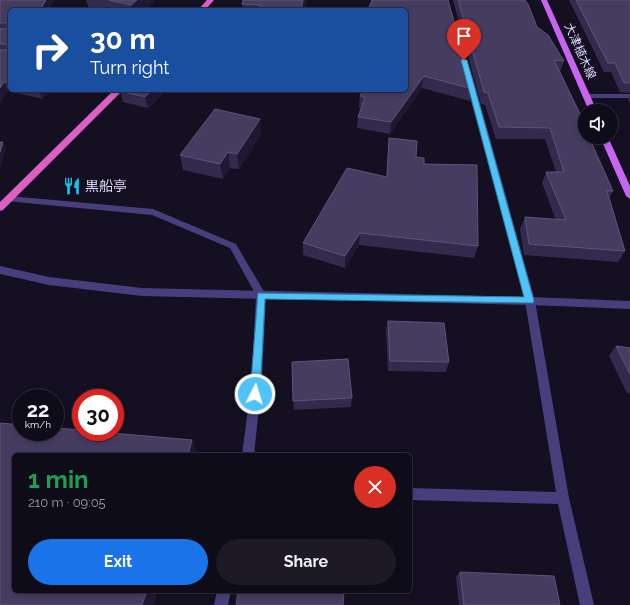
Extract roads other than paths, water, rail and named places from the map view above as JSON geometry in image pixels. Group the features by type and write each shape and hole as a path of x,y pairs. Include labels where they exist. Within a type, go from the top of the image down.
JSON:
{"highway":[{"path":"203,8 211,0"},
{"path":"0,208 118,92"}],"main road":[{"name":"大津植木線","path":"544,0 590,104"},
{"path":"607,144 630,196"}],"street":[{"path":"467,69 530,301 563,498 587,605"},
{"path":"586,96 630,96"},
{"path":"9,199 153,212 233,246 261,295 256,378 248,453"},
{"path":"0,270 49,282 142,292 530,301 630,305"},
{"path":"412,494 563,498"},
{"path":"221,605 224,593"}],"place":[{"name":"黒船亭","path":"72,186"}]}
